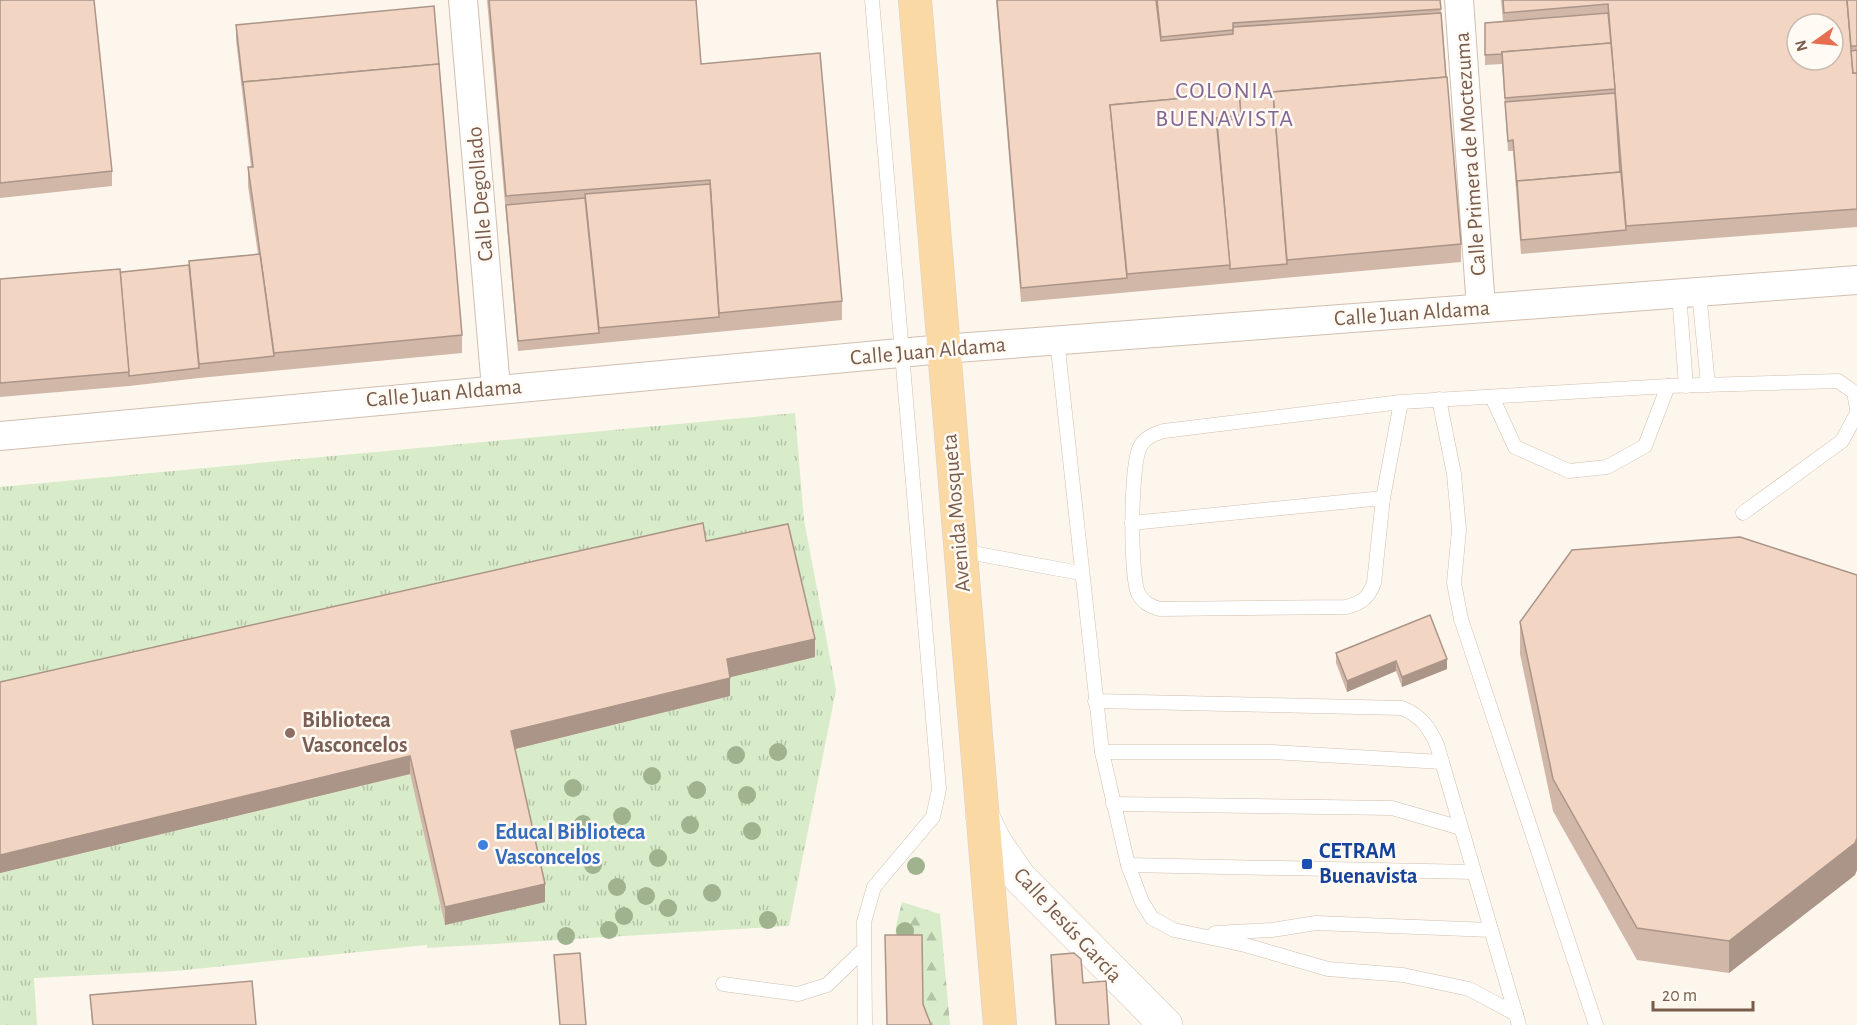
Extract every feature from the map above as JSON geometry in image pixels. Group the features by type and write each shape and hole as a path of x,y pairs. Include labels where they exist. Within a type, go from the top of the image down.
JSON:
{"main road":[{"name":"Avenida Mosqueta","path":"915,0 1000,1025"}],"street":[{"name":"Calle Degollado","path":"463,0 496,388"},
{"name":"Calle Primera de Moctezuma","path":"1459,0 1481,308"},
{"name":"Calle Juan Aldama","path":"0,436 496,388 943,349 1857,280"},
{"name":"Calle Jesús García","path":"982,815 995,842 1020,878 1166,1025"}],"lane":[{"path":"865,1025 862,951 864,922 874,886 933,817 939,789 872,0"},
{"path":"1689,293 1708,385"},
{"path":"1686,386 1689,293"},
{"path":"1057,340 1080,573 1102,752 1128,864 1142,902 1152,918 1174,930 1245,945 1328,969 1403,975 1469,989 1518,1019"},
{"path":"1401,402 1383,498 1374,583 1369,596 1359,604 1346,607 1160,609 1147,604 1139,595 1135,583 1132,523 1136,457 1140,446 1151,435 1164,431 1401,402 1668,386 1838,381 1854,392 1857,411 1842,441 1743,513"},
{"path":"1492,397 1515,447 1569,471 1607,467 1645,446 1668,386"},
{"path":"1439,399 1454,474 1460,530 1454,583 1461,619 1596,1025"},
{"path":"1132,523 1383,498"},
{"path":"960,551 1080,573"},
{"path":"1095,701 1402,708 1417,714 1429,728 1442,762 1518,1019"},
{"path":"1102,752 1272,752 1442,762"},
{"path":"1113,804 1392,808 1461,828"},
{"path":"1128,864 1474,872"},
{"path":"1196,934 1272,930 1316,923 1491,930"},
{"path":"723,984 798,994 827,985 862,951"}],"green space":[{"path":"795,413 804,520 836,690 789,926 427,948 427,945 175,971 34,978 37,1025 0,1025 0,873 410,774 445,925 511,750 730,696 727,678 815,657 0,700 0,487"},
{"path":"902,902 940,914 950,1025 926,1025 895,950 896,926"}],"building":[{"path":"0,0 94,0 112,171 0,183"},
{"path":"489,0 696,0 701,64 820,53 842,301 719,313 710,180 506,196"},
{"path":"997,0 1156,0 1161,41 1233,34 1233,27 1441,13 1446,77 1273,92 1287,264 1230,269 1217,122 1241,118 1239,93 1110,105 1127,278 1021,288"},
{"path":"1157,0 1440,0 1441,9 1233,23 1233,30 1161,37"},
{"path":"1503,0 1847,0 1853,73 1857,73 1857,209 1626,226 1608,4 1504,13"},
{"path":"1847,0 1857,0 1857,46 1851,46"},
{"path":"434,6 439,64 243,82 243,86 236,25"},
{"path":"1608,13 1611,43 1485,55 1485,23"},
{"path":"1611,43 1615,89 1505,98 1502,52"},
{"path":"1857,50 1857,73 1853,73 1851,51"},
{"path":"439,64 462,335 274,353 248,167 253,167 243,82"},
{"path":"1447,77 1461,244 1287,260 1273,92"},
{"path":"1239,93 1241,115 1216,118 1230,265 1127,274 1110,105"},
{"path":"1615,93 1620,172 1517,181 1517,186 1513,140 1508,141 1505,102"},
{"path":"1621,172 1626,230 1521,240 1517,181"},
{"path":"710,184 719,317 599,328 585,194"},
{"path":"585,198 599,333 518,341 506,205"},
{"path":"260,254 274,356 199,364 189,261"},
{"path":"189,265 199,368 129,376 120,273"},
{"path":"120,269 129,372 0,383 0,279"},
{"name":"Biblioteca Vasconcelos","path":"703,523 706,541 788,524 815,639 727,659 730,678 511,731 545,884 445,907 410,756 0,855 0,682"},
{"path":"1740,537 1857,575 1857,838 1855,843 1729,941 1637,928 1553,779 1520,622 1572,550"},
{"path":"1430,615 1447,659 1402,677 1396,661 1347,681 1336,653"},
{"path":"885,935 922,935 923,1004 931,1025 887,1025"},
{"path":"580,953 586,1025 560,1025 554,955"},
{"path":"1074,953 1081,959 1083,983 1106,981 1109,1025 1056,1025 1051,955"},
{"path":"252,981 256,1025 93,1025 90,995"}],"place":[{"name":"Biblioteca Vasconcelos","path":"290,733"},
{"name":"Educal Biblioteca Vasconcelos","path":"483,845"},
{"name":"CETRAM Buenavista","path":"1307,864"}],"district":[{"name":"COLONIA BUENAVISTA","path":"1225,105"}]}
